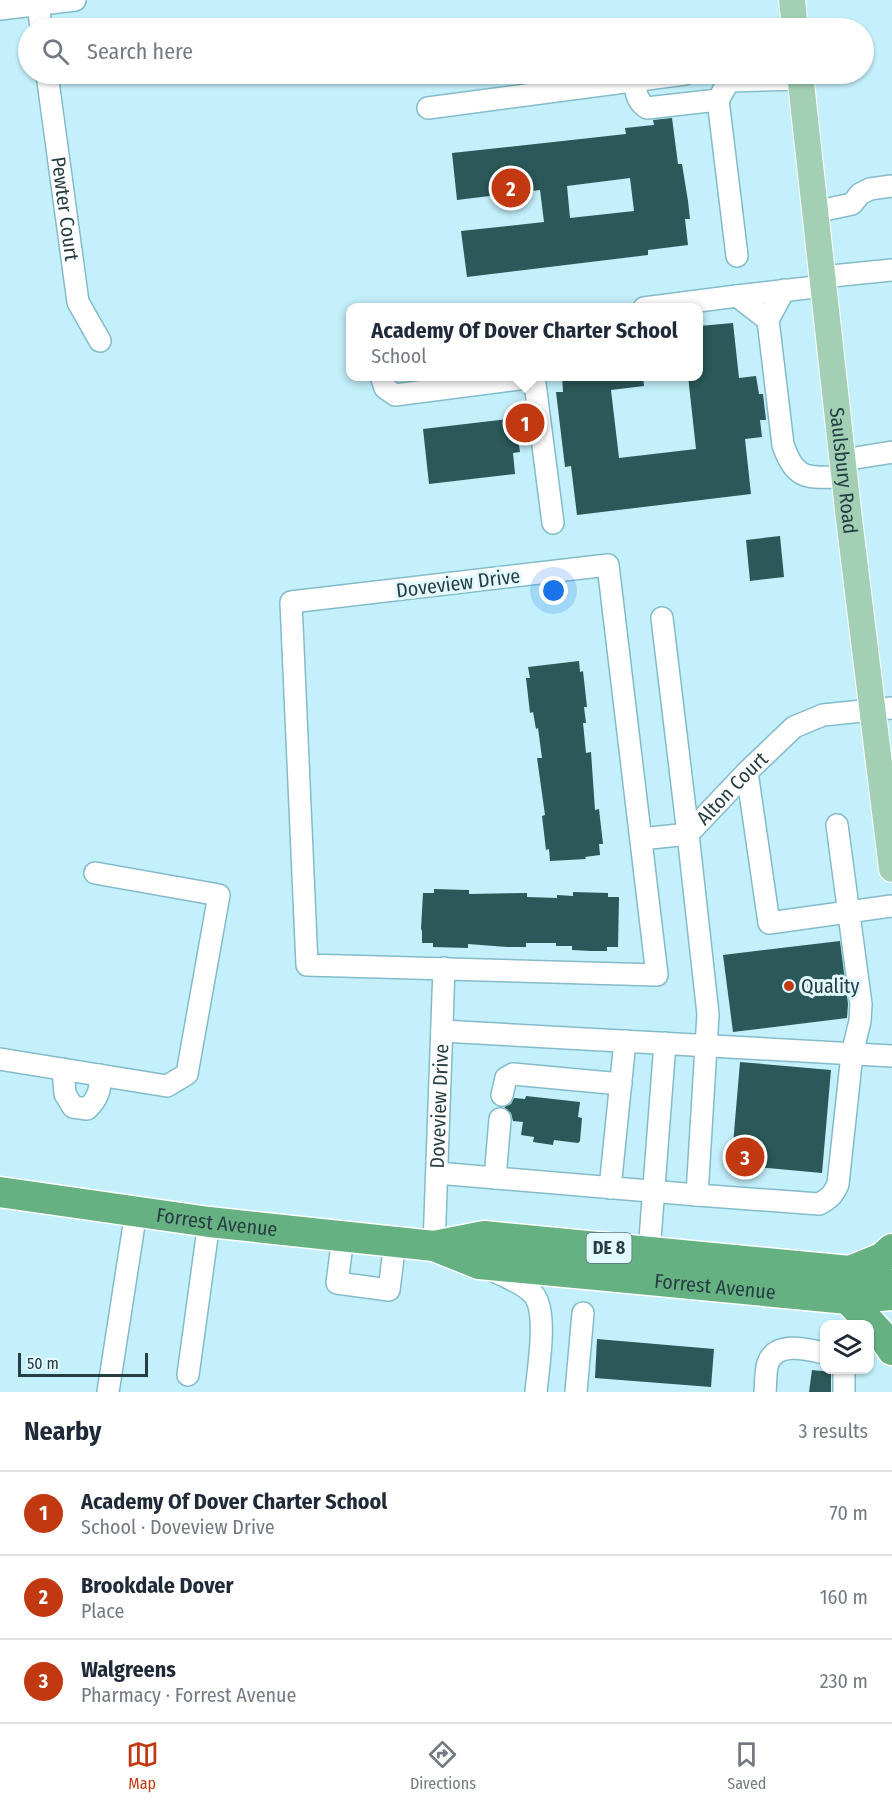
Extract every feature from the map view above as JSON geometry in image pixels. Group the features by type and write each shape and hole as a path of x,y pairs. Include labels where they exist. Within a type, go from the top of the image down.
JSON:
{"highway":[{"name":"Forrest Avenue","path":"0,1192 208,1221 434,1246 480,1264 892,1286"},
{"name":"Forrest Avenue","path":"434,1246 484,1236 649,1252 849,1285 892,1295"},
{"path":"892,1249 849,1285 892,1350"}],"main road":[{"path":"792,0 794,18"},
{"name":"Saulsbury Road","path":"801,84 844,469 882,708 892,869"}],"street":[{"path":"0,9 75,0"},
{"path":"38,5 40,18"},
{"name":"Pewter Court","path":"48,84 78,302 100,341"},
{"path":"428,108 627,84"},
{"path":"635,84 637,98 647,108 723,85 737,256"},
{"path":"815,212 852,204 860,194 870,189 892,186"},
{"path":"683,303 784,290 892,270"},
{"path":"784,290 768,320 783,445 794,468 805,477 844,469 892,452"},
{"path":"737,296 768,320"},
{"path":"383,381 385,388 395,395 504,381"},
{"path":"535,381 553,524"},
{"name":"Doveview Drive","path":"608,565 657,975 444,968 307,965 291,602 608,565"},
{"path":"641,839 688,834 662,618"},
{"name":"Alton Court","path":"697,1195 708,1014 688,834 782,738 807,720 840,712 882,708"},
{"path":"747,772 769,923 892,906"},
{"path":"437,1173 819,1204 828,1200 835,1193 838,1184 852,1054 860,1021 861,1004 837,825"},
{"path":"0,1059 167,1086 187,1074 219,895 95,873"},
{"name":"Doveview Drive","path":"434,1246 444,968"},
{"path":"442,1031 892,1056"},
{"path":"610,1188 625,1041"},
{"path":"649,1252 665,1043"},
{"path":"63,1069 65,1094 73,1107 87,1109 94,1102 101,1088 100,1075"},
{"path":"502,1095 506,1078 513,1074 621,1084"},
{"path":"495,1178 500,1119"},
{"path":"108,1392 136,1212"},
{"path":"188,1375 208,1221"},
{"path":"343,1237 337,1283 389,1290 395,1242"},
{"path":"480,1264 524,1286 534,1295 541,1308 536,1392"},
{"path":"576,1392 583,1313"},
{"path":"765,1392 768,1366 774,1355 789,1348 820,1352"},
{"path":"844,1374 844,1392"}],"building":[{"path":"672,118 678,164 682,164 688,201 690,219 685,219 688,245 648,250 648,255 467,277 461,231 544,222 540,190 457,200 452,153 626,134 625,128 654,125 653,120","holes":["630,178 634,211 570,218 567,186"]},
{"path":"733,323 739,378 756,376 759,394 763,394 766,420 760,420 762,437 745,439 751,494 577,515 571,466 565,467 556,392 563,392 562,381 644,381 644,386 611,390 619,458 696,449 689,381 703,381 703,326"},
{"path":"508,419 510,431 517,431 520,452 513,453 515,474 429,484 423,429"},
{"path":"780,536 784,577 750,581 746,540"},
{"path":"579,661 580,672 583,671 587,707 584,707 586,723 583,723 586,753 591,752 595,810 599,809 603,844 599,844 600,855 585,857 586,859 550,861 549,849 546,850 542,816 545,815 537,758 542,758 538,728 536,729 533,712 530,713 526,678 530,678 528,667"},
{"path":"434,889 469,890 469,894 527,893 527,897 557,898 557,895 573,896 573,892 608,893 608,897 619,897 618,947 607,947 607,951 591,951 572,950 572,946 556,946 556,943 526,943 526,947 468,944 468,948 433,947 433,943 422,943 421,929 423,893 434,893"},
{"name":"Quality","path":"840,941 848,1004 847,1018 733,1032 723,955"},
{"path":"740,1062 831,1070 822,1173 744,1166 732,1156"},
{"path":"526,1096 580,1102 578,1117 582,1118 580,1141 578,1143 554,1140 553,1145 533,1142 534,1137 521,1135 523,1122 513,1121 511,1113 504,1107 511,1104 514,1098 525,1099"},
{"path":"597,1339 714,1349 711,1387 595,1378"},
{"path":"812,1370 820,1371 820,1374 831,1374 831,1392 809,1392"}],"place":[{"name":"Brookdale Dover","path":"511,188"},
{"name":"Academy Of Dover Charter School","path":"525,423"},
{"name":"Quality","path":"789,986"},
{"name":"Walgreens","path":"745,1157"}]}
